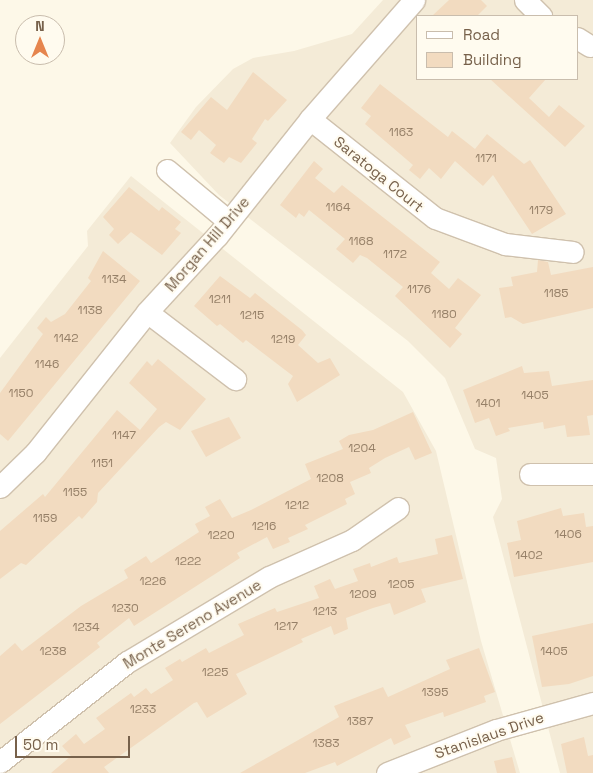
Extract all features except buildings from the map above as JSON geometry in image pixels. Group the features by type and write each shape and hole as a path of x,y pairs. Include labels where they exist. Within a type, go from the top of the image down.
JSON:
{"street":[{"name":"Morgan Hill Drive","path":"0,487 35,453 147,312 227,220 310,119 414,0"},
{"path":"525,0 540,15"},
{"name":"Saratoga Court","path":"310,119 422,211 478,236 504,244 573,252"},
{"path":"167,170 227,220"},
{"path":"147,312 235,378"},
{"path":"530,474 593,474"},
{"name":"Monte Sereno Avenue","path":"0,762 127,662 269,577 352,540 398,508"},
{"name":"Stanislaus Drive","path":"387,773 496,730 593,703"}],"shaded area":[{"path":"383,0 593,0 593,773 560,773 493,517 502,499 496,458 475,449 445,378 408,341 219,195 170,143 196,107 233,69 253,58 294,51 352,34"},
{"path":"131,176 403,392 436,451 481,641 520,773 0,773 0,358 88,246 87,231"}]}
